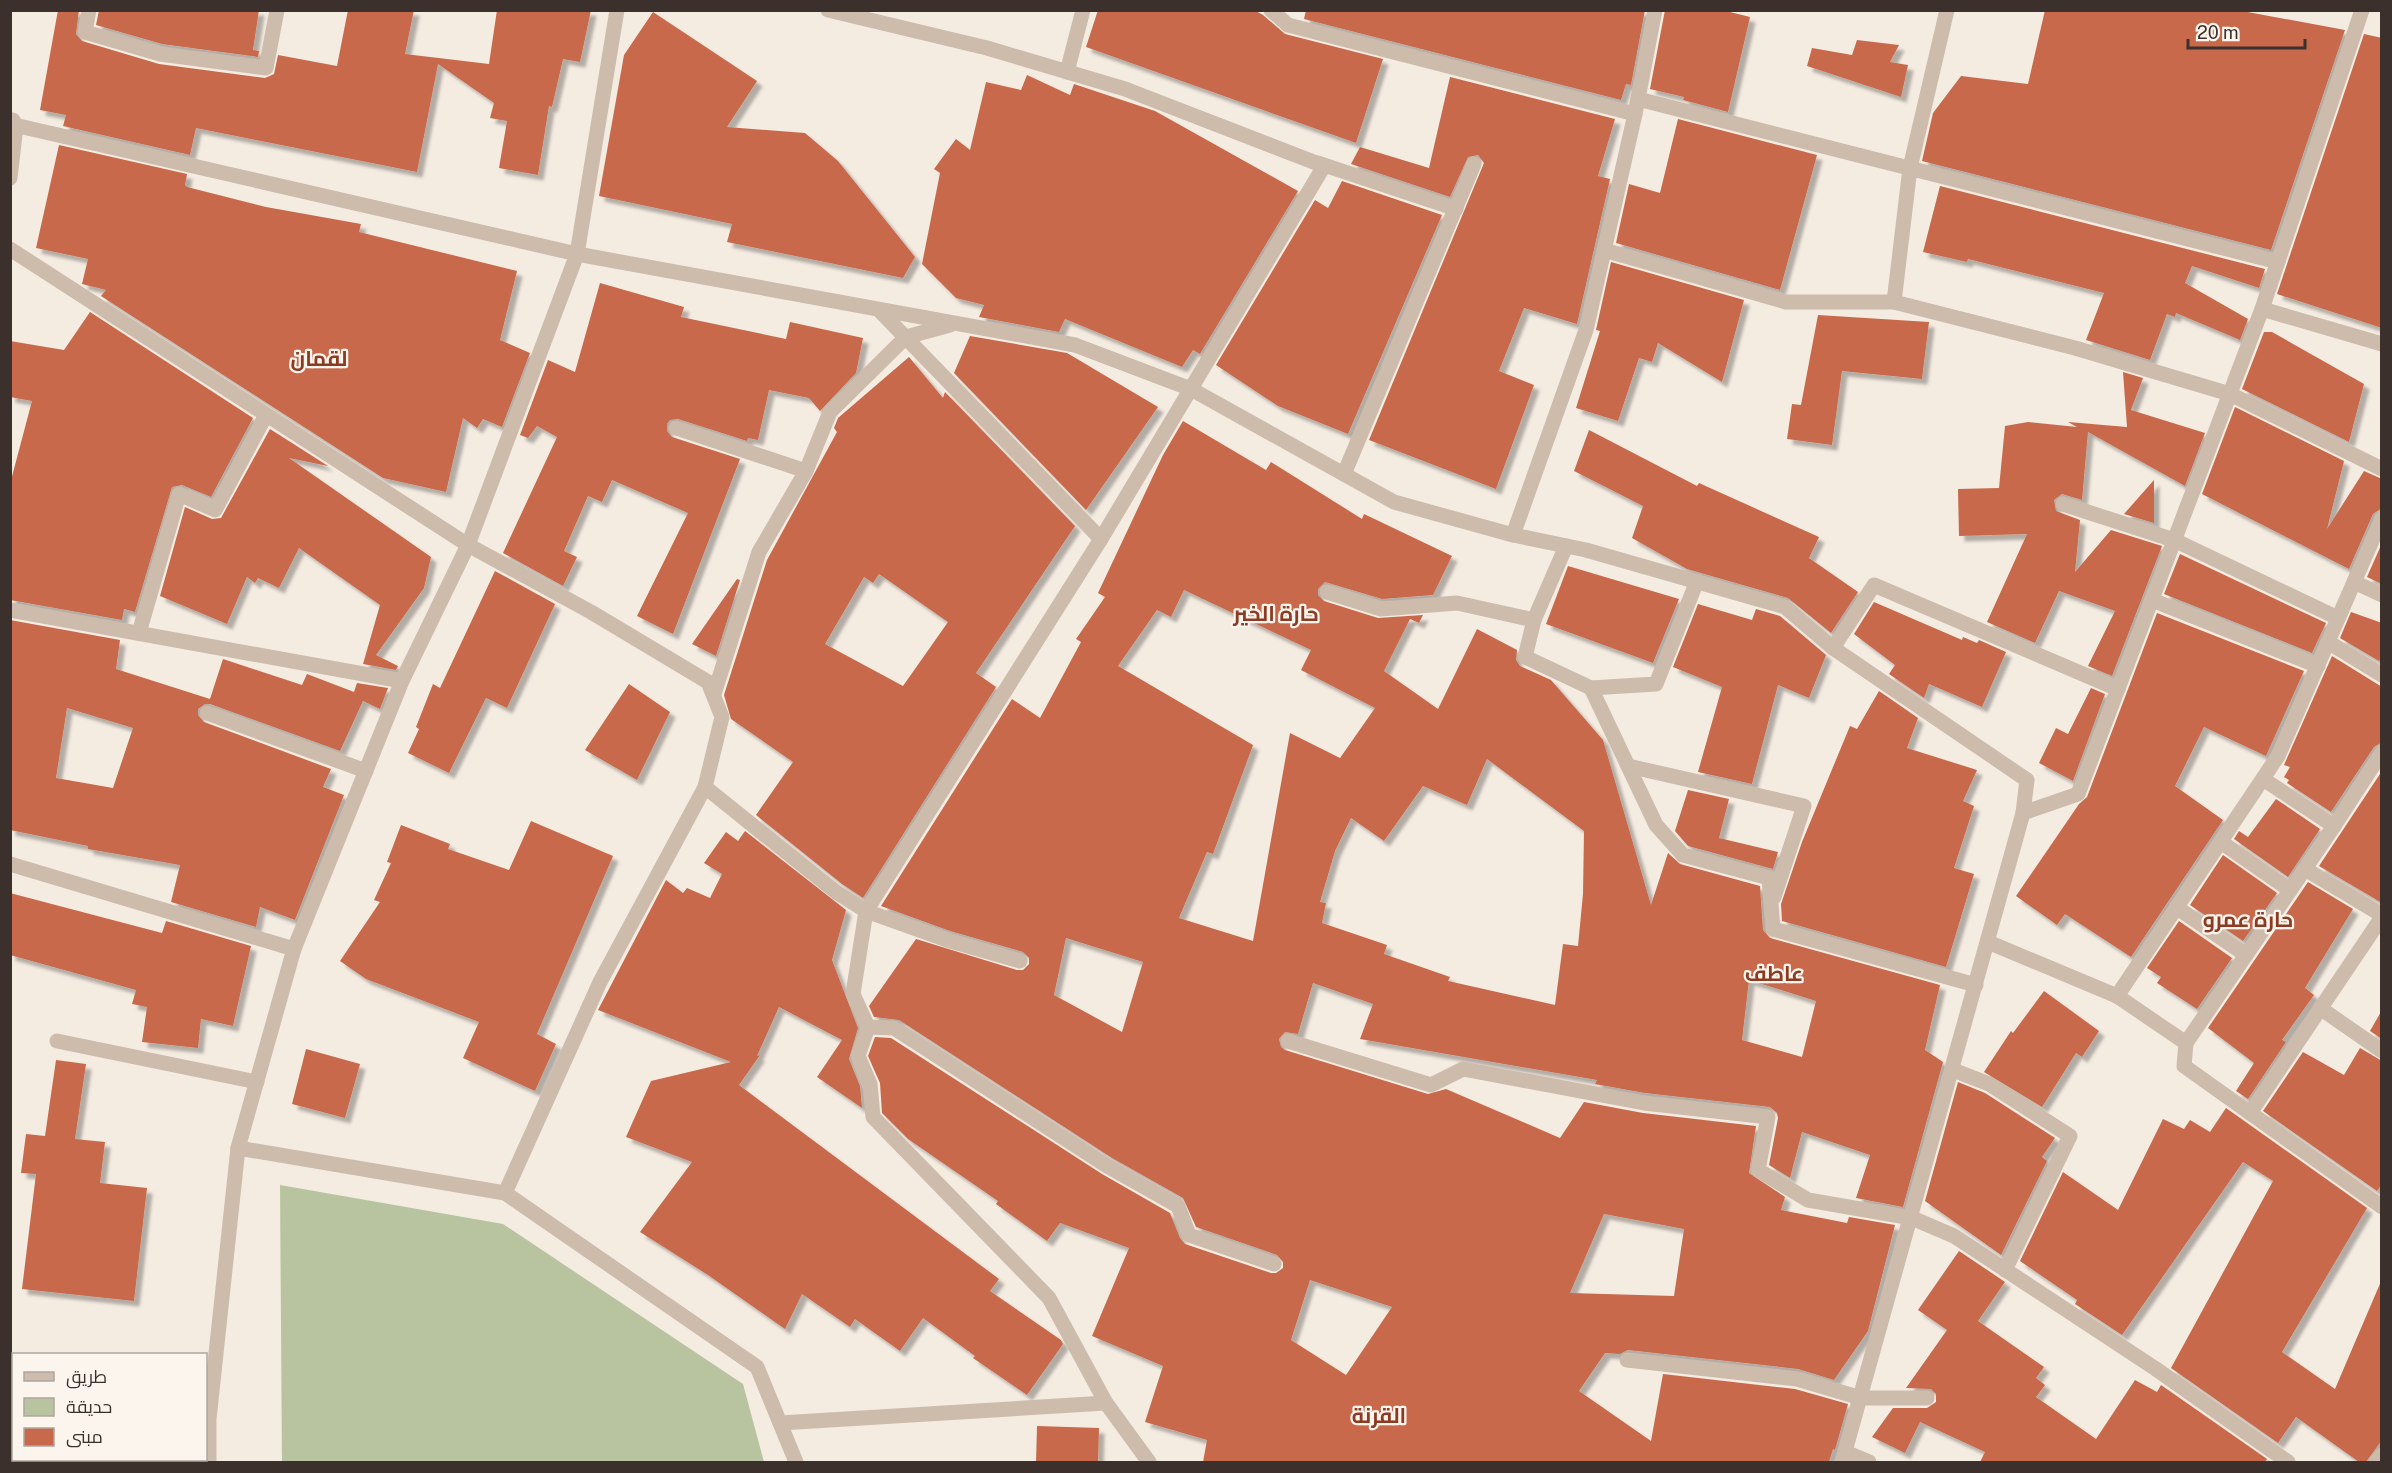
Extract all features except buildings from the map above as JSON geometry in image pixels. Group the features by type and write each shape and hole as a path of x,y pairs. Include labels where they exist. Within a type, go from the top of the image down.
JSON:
{"street":[{"path":"88,10 85,32 160,54 266,68 277,10"},
{"path":"209,1462 209,1419 238,1148 294,949 402,681 468,545 577,254 617,10"},
{"path":"828,10 987,48 1125,88 1324,166 1101,539 866,911 853,994 868,1027 858,1056 870,1084 873,1117 1049,1298 1106,1403 1149,1462"},
{"path":"1067,72 1083,10"},
{"path":"1271,10 1288,25 1910,168 2278,262"},
{"path":"1513,535 1586,330 1637,106 1654,10"},
{"path":"1894,302 1910,168 1947,10"},
{"path":"2023,813 2078,794 2262,309 2362,10"},
{"path":"10,178 12,122 577,254 1075,345 1191,389 1394,502 1513,535 1566,546 1697,581 1785,607 1833,648 2026,780 2023,813 1844,1457 1869,1462"},
{"path":"1318,164 1456,209"},
{"path":"1344,474 1474,164"},
{"path":"10,249 468,545 591,612 708,682 722,717 705,787 600,982 506,1193"},
{"path":"1604,250 1786,302 1894,302 2075,348 2230,394 2382,470"},
{"path":"2262,309 2382,344"},
{"path":"879,310 1101,539"},
{"path":"714,694 759,552 806,471 830,412 906,337 955,323"},
{"path":"139,633 179,494 215,510 266,415"},
{"path":"676,428 806,471"},
{"path":"2063,504 2174,540 2338,618"},
{"path":"2117,996 2278,756 2382,518"},
{"path":"1566,546 1534,620 1525,657 1591,688 1656,684 1697,581"},
{"path":"2354,582 2382,595"},
{"path":"1833,648 1874,585 2118,689"},
{"path":"1327,592 1381,609 1457,603 1534,620"},
{"path":"2152,600 2318,666"},
{"path":"10,610 402,681"},
{"path":"2328,642 2382,675"},
{"path":"1591,688 1656,825 1683,855 1769,878 1773,929 1976,986"},
{"path":"207,713 366,771"},
{"path":"2382,752 2186,1043 2184,1066 2382,1207"},
{"path":"1628,766 1804,806 1771,905"},
{"path":"2263,779 2334,826"},
{"path":"705,787 836,892 866,911 946,940 1020,961"},
{"path":"2221,842 2290,890"},
{"path":"10,864 294,949"},
{"path":"2250,1113 2382,916 2304,869"},
{"path":"2176,907 2246,955"},
{"path":"1988,942 2117,996 2186,1043"},
{"path":"2320,1008 2382,1051"},
{"path":"868,1027 894,1028 1107,1166 1178,1206 1189,1235 1274,1264"},
{"path":"57,1041 257,1082"},
{"path":"1288,1041 1431,1085 1462,1069 1644,1103 1768,1117 1758,1170 1809,1200 1912,1218 1954,1236 2156,1369 2288,1462"},
{"path":"1953,1070 1989,1084 2070,1136 2005,1270"},
{"path":"238,1148 506,1193 758,1367 796,1462"},
{"path":"1627,1360 1797,1379 1861,1398 1927,1398"},
{"path":"780,1423 1106,1403"},
{"path":"2376,1462 2382,1455"}],"green space":[{"path":"280,1185 503,1224 743,1384 764,1462 282,1462"}],"district":[{"name":"لقمان","path":"319,359"},
{"name":"حارة الخير","path":"1276,614"},
{"name":"حارة عمرو","path":"2248,920"},
{"name":"عاطف","path":"1774,974"},
{"name":"القرنة","path":"1379,1416"}]}
